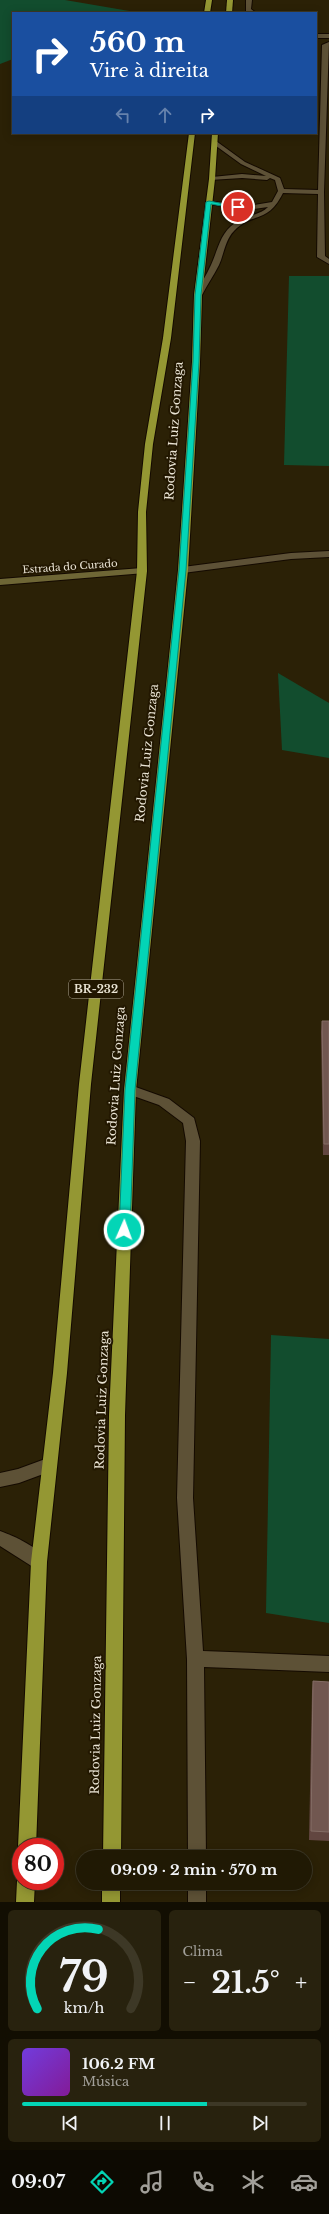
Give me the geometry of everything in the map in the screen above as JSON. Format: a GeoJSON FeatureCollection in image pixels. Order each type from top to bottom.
{"type":"FeatureCollection","features":[{"type":"Feature","properties":{"kind":"highway"},"geometry":{"type":"LineString","coordinates":[[207,12],[209,0]]}},
{"type":"Feature","properties":{"kind":"highway"},"geometry":{"type":"LineString","coordinates":[[229,12],[230,0]]}},
{"type":"Feature","properties":{"kind":"highway","name":"Rodovia Luiz Gonzaga"},"geometry":{"type":"LineString","coordinates":[[28,1838],[39,1562],[48,1465],[60,1373],[85,1084],[142,571],[142,512],[149,444],[167,338],[192,134]]}},
{"type":"Feature","properties":{"kind":"highway","name":"Rodovia Luiz Gonzaga"},"geometry":{"type":"LineString","coordinates":[[112,1850],[117,1415],[130,1090],[183,570],[198,295],[212,179],[215,134]]}},
{"type":"Feature","properties":{"kind":"highway"},"geometry":{"type":"LineString","coordinates":[[25,1902],[26,1890]]}},
{"type":"Feature","properties":{"kind":"highway"},"geometry":{"type":"LineString","coordinates":[[111,1890],[111,1902]]}},
{"type":"Feature","properties":{"kind":"main road","name":"Estrada do Curado"},"geometry":{"type":"LineString","coordinates":[[0,582],[142,571]]}},
{"type":"Feature","properties":{"kind":"lane"},"geometry":{"type":"LineString","coordinates":[[249,0],[248,10],[251,12]]}},
{"type":"Feature","properties":{"kind":"lane"},"geometry":{"type":"LineString","coordinates":[[317,36],[329,36]]}},
{"type":"Feature","properties":{"kind":"lane"},"geometry":{"type":"LineString","coordinates":[[329,44],[325,45],[326,100],[321,192],[322,257],[329,262]]}},
{"type":"Feature","properties":{"kind":"lane"},"geometry":{"type":"LineString","coordinates":[[198,295],[215,265],[229,232],[244,220],[267,213],[276,204],[281,191],[279,182],[273,175],[243,163],[214,142]]}},
{"type":"Feature","properties":{"kind":"lane"},"geometry":{"type":"LineString","coordinates":[[212,179],[242,176],[279,182]]}},
{"type":"Feature","properties":{"kind":"lane"},"geometry":{"type":"LineString","coordinates":[[281,191],[321,192]]}},
{"type":"Feature","properties":{"kind":"lane"},"geometry":{"type":"LineString","coordinates":[[209,202],[248,208],[276,204]]}},
{"type":"Feature","properties":{"kind":"lane"},"geometry":{"type":"LineString","coordinates":[[183,570],[291,556],[329,554]]}},
{"type":"Feature","properties":{"kind":"lane"},"geometry":{"type":"LineString","coordinates":[[130,1090],[164,1102],[189,1121],[194,1141],[185,1498],[195,1659],[197,1850]]}},
{"type":"Feature","properties":{"kind":"lane"},"geometry":{"type":"LineString","coordinates":[[0,1480],[19,1476],[48,1465]]}},
{"type":"Feature","properties":{"kind":"lane"},"geometry":{"type":"LineString","coordinates":[[0,1538],[15,1545],[39,1562]]}},
{"type":"Feature","properties":{"kind":"lane"},"geometry":{"type":"LineString","coordinates":[[195,1659],[329,1664]]}},
{"type":"Feature","properties":{"kind":"lane"},"geometry":{"type":"LineString","coordinates":[[197,1890],[197,1902]]}},
{"type":"Feature","properties":{"kind":"green space"},"geometry":{"type":"Polygon","coordinates":[[[0,0],[65,0],[135,12],[12,12],[12,59],[0,64],[0,0]]]}},
{"type":"Feature","properties":{"kind":"green space"},"geometry":{"type":"Polygon","coordinates":[[[289,276],[329,276],[329,466],[284,465],[289,276]]]}},
{"type":"Feature","properties":{"kind":"green space"},"geometry":{"type":"Polygon","coordinates":[[[278,673],[329,703],[329,758],[282,750],[278,673]]]}},
{"type":"Feature","properties":{"kind":"green space"},"geometry":{"type":"Polygon","coordinates":[[[271,1335],[329,1339],[329,1623],[266,1613],[271,1335]]]}},
{"type":"Feature","properties":{"kind":"building"},"geometry":{"type":"Polygon","coordinates":[[[322,1021],[329,1021],[329,1144],[324,1144],[322,1021]]]}},
{"type":"Feature","properties":{"kind":"building"},"geometry":{"type":"Polygon","coordinates":[[[313,1681],[329,1682],[329,1832],[311,1831],[313,1681]]]}},
{"type":"Feature","properties":{"kind":"route"},"geometry":{"type":"LineString","coordinates":[[124,1230],[130,1090],[183,570],[196,362],[198,295],[209,202],[238,207]]}}]}
